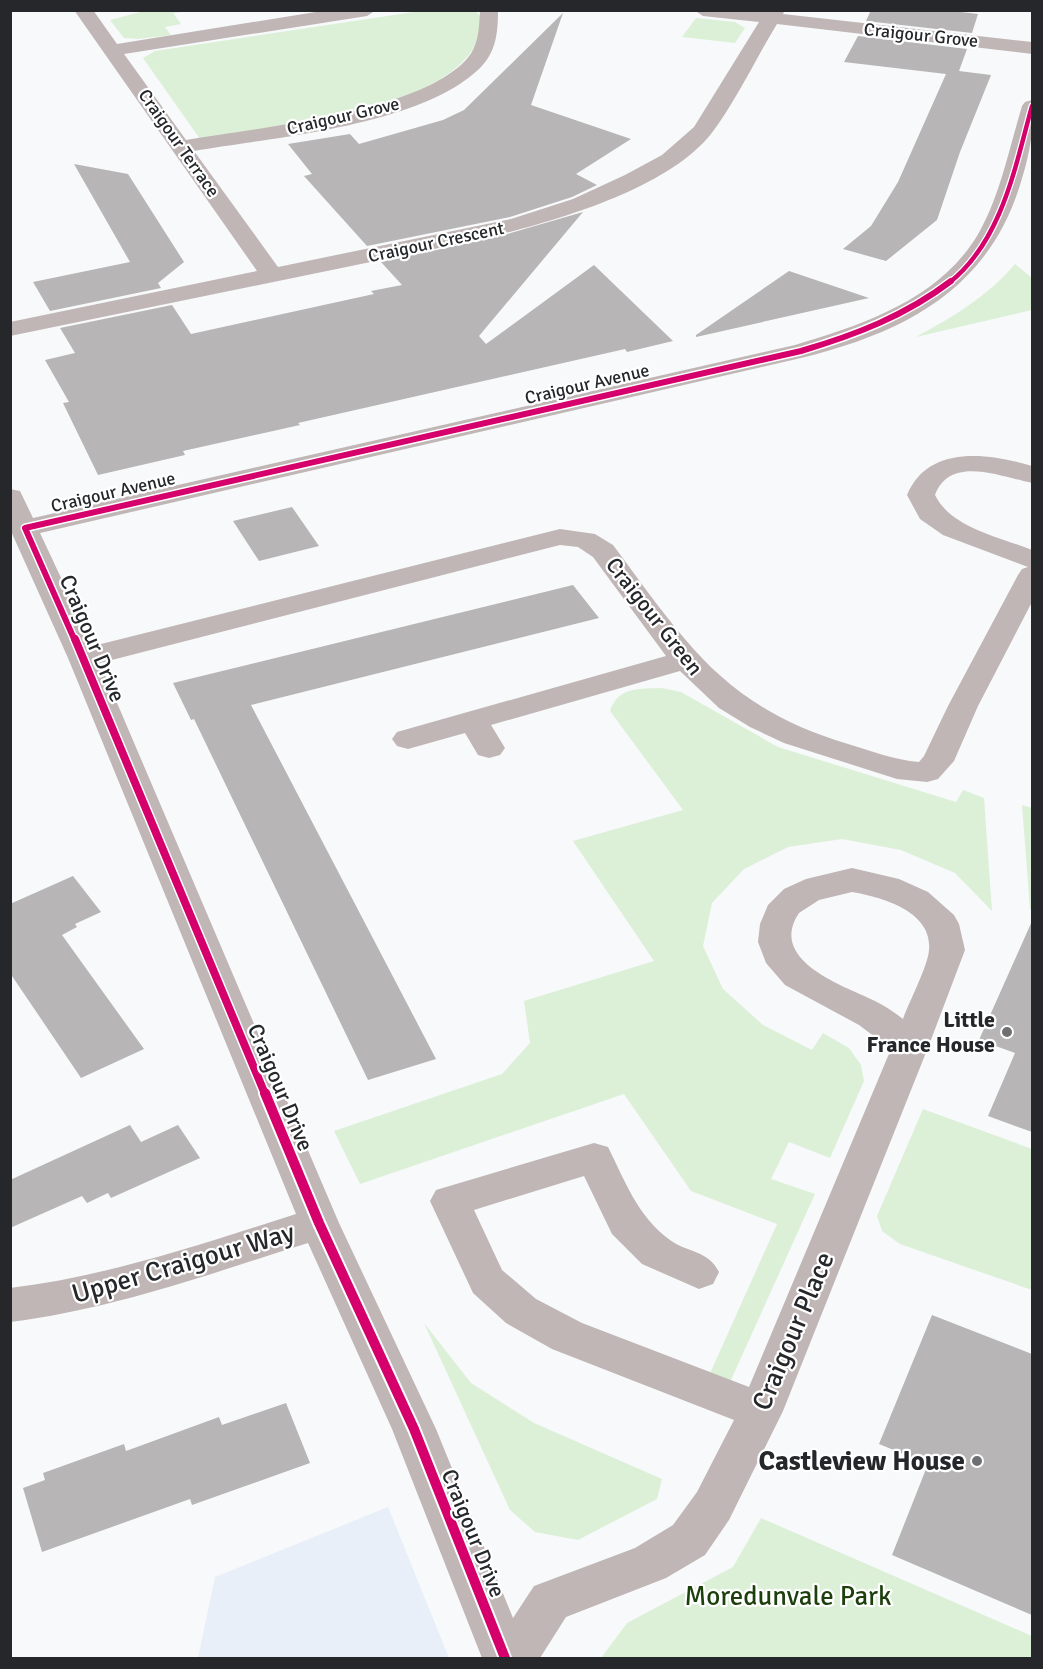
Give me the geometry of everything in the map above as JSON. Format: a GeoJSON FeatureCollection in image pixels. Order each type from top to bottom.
{"type":"FeatureCollection","features":[{"type":"Feature","properties":{"kind":"street","name":"Craigour Terrace"},"geometry":{"type":"LineString","coordinates":[[83,10],[273,277]]}},
{"type":"Feature","properties":{"kind":"street"},"geometry":{"type":"LineString","coordinates":[[112,50],[367,10]]}},
{"type":"Feature","properties":{"kind":"street","name":"Craigour Grove"},"geometry":{"type":"LineString","coordinates":[[182,147],[361,115],[414,99],[454,79],[476,61],[486,49],[491,33],[489,10]]}},
{"type":"Feature","properties":{"kind":"street","name":"Craigour Grove"},"geometry":{"type":"LineString","coordinates":[[703,10],[773,14],[1032,48]]}},
{"type":"Feature","properties":{"kind":"street","name":"Craigour Crescent"},"geometry":{"type":"LineString","coordinates":[[10,329],[273,277],[517,224],[581,204],[633,180],[669,159],[702,131],[773,14]]}},
{"type":"Feature","properties":{"kind":"street","name":"Craigour Avenue"},"geometry":{"type":"LineString","coordinates":[[18,512],[801,351],[851,337],[896,318],[928,298],[972,258],[988,237],[998,214],[1032,106]]}},
{"type":"Feature","properties":{"kind":"street"},"geometry":{"type":"LineString","coordinates":[[1032,475],[1016,468],[982,463],[951,466],[929,478],[921,495],[930,513],[953,529],[1032,560]]}},
{"type":"Feature","properties":{"kind":"street","name":"Craigour Drive"},"geometry":{"type":"LineString","coordinates":[[18,512],[83,658],[318,1223],[414,1429],[505,1659]]}},
{"type":"Feature","properties":{"kind":"street","name":"Craigour Green"},"geometry":{"type":"LineString","coordinates":[[83,658],[560,537],[585,540],[603,551],[685,660],[717,691],[753,715],[836,751],[906,772],[927,772],[938,761],[963,706],[1032,575]]}},
{"type":"Feature","properties":{"kind":"street"},"geometry":{"type":"LineString","coordinates":[[408,739],[482,735],[685,660]]}},
{"type":"Feature","properties":{"kind":"street","name":"Craigour Place"},"geometry":{"type":"LineString","coordinates":[[514,1659],[550,1601],[650,1563],[689,1540],[713,1506],[761,1411],[910,1045],[947,950],[942,924],[916,900],[887,886],[852,880],[819,887],[792,900],[778,918],[774,944],[788,968],[824,993],[868,1013],[910,1045]]}},
{"type":"Feature","properties":{"kind":"street"},"geometry":{"type":"LineString","coordinates":[[699,1272],[656,1252],[626,1223],[594,1158],[450,1201],[487,1281],[520,1311],[567,1336],[761,1411]]}},
{"type":"Feature","properties":{"kind":"street","name":"Upper Craigour Way"},"geometry":{"type":"LineString","coordinates":[[10,1305],[39,1302],[118,1287],[318,1223]]}},
{"type":"Feature","properties":{"kind":"shaded area"},"geometry":{"type":"Polygon","coordinates":[[[388,1507],[449,1658],[198,1658],[215,1577],[388,1507]]]}},
{"type":"Feature","properties":{"kind":"green space"},"geometry":{"type":"Polygon","coordinates":[[[148,10],[191,11],[173,13],[181,24],[165,27],[171,35],[139,39],[124,38],[110,20],[148,10]]]}},
{"type":"Feature","properties":{"kind":"green space"},"geometry":{"type":"Polygon","coordinates":[[[427,10],[475,11],[480,17],[481,27],[478,39],[461,64],[432,84],[395,100],[354,112],[268,129],[200,139],[143,58],[155,51],[427,10]]]}},
{"type":"Feature","properties":{"kind":"green space"},"geometry":{"type":"Polygon","coordinates":[[[696,18],[735,22],[745,28],[735,43],[682,37],[696,18]]]}},
{"type":"Feature","properties":{"kind":"green space"},"geometry":{"type":"Polygon","coordinates":[[[1015,264],[1032,278],[1032,310],[916,337],[981,296],[1015,264]]]}},
{"type":"Feature","properties":{"kind":"green space"},"geometry":{"type":"Polygon","coordinates":[[[662,688],[681,692],[778,747],[956,802],[963,790],[984,798],[992,911],[955,873],[901,850],[842,839],[788,847],[744,869],[712,903],[703,946],[723,989],[763,1025],[812,1050],[823,1033],[849,1048],[861,1065],[864,1081],[830,1158],[789,1142],[771,1179],[815,1194],[731,1380],[719,1382],[707,1380],[777,1224],[691,1191],[624,1094],[360,1184],[334,1131],[502,1074],[530,1043],[524,1001],[654,961],[573,841],[683,810],[610,711],[624,693],[638,689],[662,688]]]}},
{"type":"Feature","properties":{"kind":"green space"},"geometry":{"type":"Polygon","coordinates":[[[1022,805],[1032,808],[1032,910],[1030,909],[1022,805]]]}},
{"type":"Feature","properties":{"kind":"green space"},"geometry":{"type":"Polygon","coordinates":[[[923,1109],[1032,1149],[1032,1290],[900,1244],[882,1231],[877,1216],[923,1109]]]}},
{"type":"Feature","properties":{"kind":"green space"},"geometry":{"type":"Polygon","coordinates":[[[424,1323],[471,1383],[534,1423],[662,1479],[657,1499],[578,1540],[535,1532],[510,1510],[424,1323]]]}},
{"type":"Feature","properties":{"kind":"green space","name":"Moredunvale Park"},"geometry":{"type":"Polygon","coordinates":[[[761,1518],[1032,1636],[1032,1658],[601,1658],[627,1623],[733,1567],[761,1518]]]}},
{"type":"Feature","properties":{"kind":"building"},"geometry":{"type":"Polygon","coordinates":[[[871,10],[944,10],[978,14],[972,33],[866,21],[871,10]]]}},
{"type":"Feature","properties":{"kind":"building"},"geometry":{"type":"Polygon","coordinates":[[[563,13],[531,105],[631,139],[576,174],[597,185],[572,197],[510,217],[367,246],[304,176],[312,174],[288,144],[350,134],[359,144],[443,120],[464,110],[563,13]]]}},
{"type":"Feature","properties":{"kind":"building"},"geometry":{"type":"Polygon","coordinates":[[[858,36],[967,49],[959,71],[991,75],[960,152],[937,220],[886,261],[843,249],[871,226],[898,182],[946,74],[844,62],[858,36]]]}},
{"type":"Feature","properties":{"kind":"building"},"geometry":{"type":"Polygon","coordinates":[[[74,164],[128,174],[184,262],[158,283],[161,288],[50,311],[33,282],[130,262],[74,164]]]}},
{"type":"Feature","properties":{"kind":"building"},"geometry":{"type":"Polygon","coordinates":[[[583,212],[479,336],[486,344],[594,265],[673,341],[627,352],[625,349],[298,423],[300,425],[183,451],[185,455],[98,475],[63,403],[69,402],[45,360],[75,353],[60,328],[172,305],[191,334],[374,294],[371,291],[402,285],[381,262],[497,237],[583,212]]]}},
{"type":"Feature","properties":{"kind":"building"},"geometry":{"type":"Polygon","coordinates":[[[789,271],[869,298],[696,337],[696,335],[789,271]]]}},
{"type":"Feature","properties":{"kind":"building"},"geometry":{"type":"Polygon","coordinates":[[[292,507],[319,546],[259,561],[233,521],[292,507]]]}},
{"type":"Feature","properties":{"kind":"building"},"geometry":{"type":"Polygon","coordinates":[[[573,585],[599,618],[251,705],[436,1059],[368,1080],[194,719],[191,720],[173,683],[573,585]]]}},
{"type":"Feature","properties":{"kind":"building"},"geometry":{"type":"Polygon","coordinates":[[[73,876],[101,912],[75,924],[77,927],[62,935],[144,1049],[81,1078],[10,973],[10,904],[73,876]]]}},
{"type":"Feature","properties":{"kind":"building","name":"Little France House"},"geometry":{"type":"Polygon","coordinates":[[[1032,921],[1032,1132],[988,1116],[1015,1053],[979,1040],[1032,921]]]}},
{"type":"Feature","properties":{"kind":"building"},"geometry":{"type":"Polygon","coordinates":[[[130,1125],[141,1142],[178,1125],[200,1158],[111,1198],[108,1193],[87,1203],[82,1196],[10,1228],[10,1180],[130,1125]]]}},
{"type":"Feature","properties":{"kind":"building","name":"Castleview House"},"geometry":{"type":"Polygon","coordinates":[[[932,1315],[1032,1354],[1032,1615],[892,1555],[928,1464],[879,1444],[932,1315]]]}},
{"type":"Feature","properties":{"kind":"building"},"geometry":{"type":"Polygon","coordinates":[[[286,1403],[310,1463],[192,1505],[190,1499],[42,1552],[23,1488],[45,1480],[43,1473],[124,1444],[126,1451],[219,1417],[222,1425],[286,1403]]]}},
{"type":"Feature","properties":{"kind":"cycle path"},"geometry":{"type":"LineString","coordinates":[[505,1658],[414,1429],[319,1223],[83,658],[25,528],[801,351],[880,324],[930,297],[972,260],[988,236],[1002,206],[1032,106]]}},
{"type":"Feature","properties":{"kind":"place","name":"Little France House"},"geometry":{"type":"Point","coordinates":[1007,1032]}},
{"type":"Feature","properties":{"kind":"place","name":"Castleview House"},"geometry":{"type":"Point","coordinates":[977,1461]}}]}
